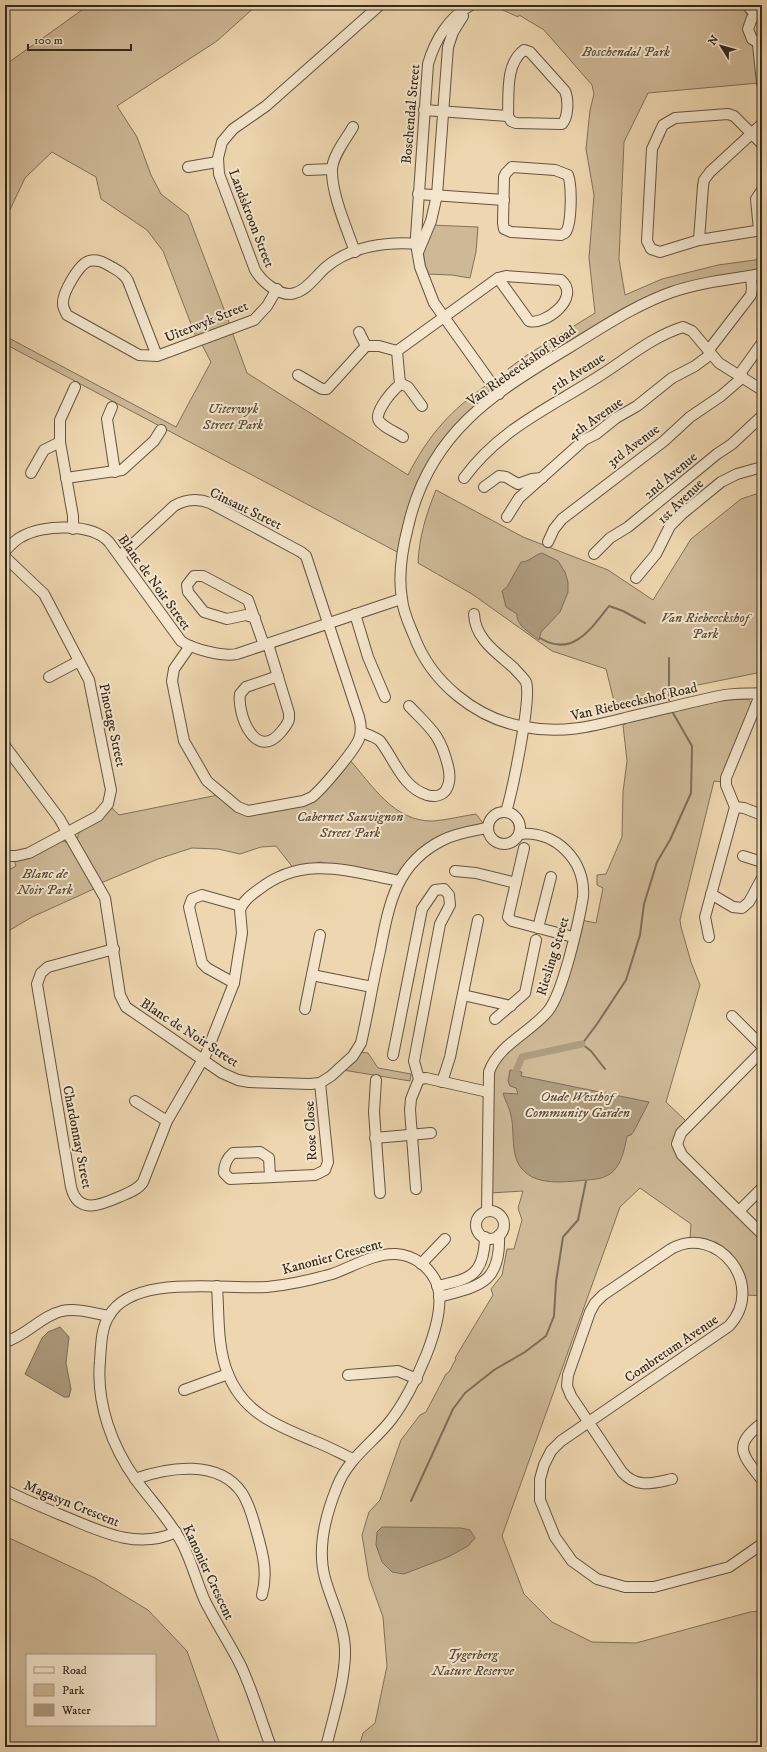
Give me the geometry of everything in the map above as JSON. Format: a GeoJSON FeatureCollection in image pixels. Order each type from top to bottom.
{"type":"FeatureCollection","features":[{"type":"Feature","properties":{"kind":"street","name":"Landskroon Street"},"geometry":{"type":"LineString","coordinates":[[380,5],[266,106],[229,133],[220,148],[217,162],[219,174],[255,270],[261,279],[285,294],[297,293],[329,264],[356,252],[384,243],[418,247]]}},
{"type":"Feature","properties":{"kind":"street"},"geometry":{"type":"LineString","coordinates":[[747,5],[759,14],[750,21],[748,29],[750,36],[760,45],[762,83]]}},
{"type":"Feature","properties":{"kind":"street","name":"Boschendal Street"},"geometry":{"type":"LineString","coordinates":[[468,7],[446,27],[434,47],[426,72],[418,194],[418,247],[429,292],[443,318],[499,394]]}},
{"type":"Feature","properties":{"kind":"street","name":"Boschendal Street"},"geometry":{"type":"LineString","coordinates":[[418,247],[431,221],[437,195],[448,47],[453,32],[468,7]]}},
{"type":"Feature","properties":{"kind":"street"},"geometry":{"type":"LineString","coordinates":[[524,50],[528,51],[565,91],[567,96],[565,120],[558,125],[516,123],[511,121],[508,116],[510,76],[512,67],[519,54],[524,50]]}},
{"type":"Feature","properties":{"kind":"street"},"geometry":{"type":"LineString","coordinates":[[424,110],[508,116]]}},
{"type":"Feature","properties":{"kind":"street"},"geometry":{"type":"LineString","coordinates":[[762,144],[751,135],[734,116],[728,114],[675,118],[663,125],[654,143],[647,241],[649,246],[654,251],[660,252],[700,240],[761,230],[756,199],[762,190]]}},
{"type":"Feature","properties":{"kind":"street"},"geometry":{"type":"LineString","coordinates":[[700,240],[704,180],[710,172],[762,124]]}},
{"type":"Feature","properties":{"kind":"street"},"geometry":{"type":"LineString","coordinates":[[353,127],[337,155],[332,169],[337,197],[356,252]]}},
{"type":"Feature","properties":{"kind":"street","name":"Landskroon Street"},"geometry":{"type":"LineString","coordinates":[[188,166],[217,162]]}},
{"type":"Feature","properties":{"kind":"street"},"geometry":{"type":"LineString","coordinates":[[512,167],[565,172],[571,183],[569,224],[567,231],[561,235],[507,230],[503,226],[504,200],[504,177],[512,167]]}},
{"type":"Feature","properties":{"kind":"street"},"geometry":{"type":"LineString","coordinates":[[308,170],[332,169]]}},
{"type":"Feature","properties":{"kind":"street"},"geometry":{"type":"LineString","coordinates":[[418,194],[504,200]]}},
{"type":"Feature","properties":{"kind":"street","name":"Uiterwyk Street"},"geometry":{"type":"LineString","coordinates":[[157,356],[127,278],[121,272],[99,261],[90,260],[84,263],[78,270],[64,296],[63,308],[67,315],[139,355],[157,356],[254,320],[267,306],[277,289]]}},
{"type":"Feature","properties":{"kind":"street","name":"Van Riebeeckshof Road"},"geometry":{"type":"LineString","coordinates":[[762,274],[702,284],[672,292],[644,304],[543,363],[499,394],[459,427],[442,448],[427,472],[416,497],[406,533],[402,556],[402,599],[417,644],[428,664],[445,685],[476,709],[499,720],[523,727],[558,731],[586,728],[722,695],[762,693]]}},
{"type":"Feature","properties":{"kind":"street"},"geometry":{"type":"LineString","coordinates":[[397,351],[498,278],[506,276],[558,279],[565,285],[566,300],[560,308],[540,320],[532,322],[526,318],[498,278]]}},
{"type":"Feature","properties":{"kind":"street"},"geometry":{"type":"LineString","coordinates":[[751,276],[751,295],[711,351],[729,370],[762,390]]}},
{"type":"Feature","properties":{"kind":"street","name":"5th Avenue"},"geometry":{"type":"LineString","coordinates":[[464,478],[481,456],[503,436],[656,339],[679,329],[686,328],[692,331],[711,351]]}},
{"type":"Feature","properties":{"kind":"street"},"geometry":{"type":"LineString","coordinates":[[360,332],[366,346]]}},
{"type":"Feature","properties":{"kind":"street","name":"3rd Avenue"},"geometry":{"type":"LineString","coordinates":[[548,542],[557,524],[562,519],[664,441],[690,417],[721,396],[741,376],[762,343]]}},
{"type":"Feature","properties":{"kind":"street"},"geometry":{"type":"LineString","coordinates":[[298,375],[322,389],[327,389],[366,346],[379,346],[397,351]]}},
{"type":"Feature","properties":{"kind":"street"},"geometry":{"type":"LineString","coordinates":[[397,351],[400,384],[378,411],[377,417],[380,422],[402,437]]}},
{"type":"Feature","properties":{"kind":"street","name":"4th Avenue"},"geometry":{"type":"LineString","coordinates":[[507,518],[519,498],[584,440],[637,406],[672,378],[695,366],[711,351]]}},
{"type":"Feature","properties":{"kind":"street"},"geometry":{"type":"LineString","coordinates":[[400,384],[408,386],[422,406]]}},
{"type":"Feature","properties":{"kind":"street"},"geometry":{"type":"LineString","coordinates":[[73,529],[60,442],[62,414],[75,387]]}},
{"type":"Feature","properties":{"kind":"street"},"geometry":{"type":"LineString","coordinates":[[112,407],[107,419],[115,472]]}},
{"type":"Feature","properties":{"kind":"street","name":"2nd Avenue"},"geometry":{"type":"LineString","coordinates":[[594,554],[610,538],[628,527],[717,454],[732,444],[762,416]]}},
{"type":"Feature","properties":{"kind":"street"},"geometry":{"type":"LineString","coordinates":[[66,478],[122,470],[154,441],[161,430]]}},
{"type":"Feature","properties":{"kind":"street"},"geometry":{"type":"LineString","coordinates":[[31,473],[44,450],[60,442]]}},
{"type":"Feature","properties":{"kind":"street","name":"1st Avenue"},"geometry":{"type":"LineString","coordinates":[[636,578],[656,554],[666,532],[682,514],[721,482],[737,474],[762,467]]}},
{"type":"Feature","properties":{"kind":"street"},"geometry":{"type":"LineString","coordinates":[[484,487],[499,476],[506,477],[518,484],[532,479],[542,478]]}},
{"type":"Feature","properties":{"kind":"street","name":"Cinsaut Street"},"geometry":{"type":"LineString","coordinates":[[120,556],[174,506],[190,500],[205,501],[304,554],[309,561],[329,623],[359,717],[361,732]]}},
{"type":"Feature","properties":{"kind":"street","name":"Blanc de Noir Street"},"geometry":{"type":"LineString","coordinates":[[5,551],[18,539],[30,533],[49,527],[90,531],[100,534],[109,542],[120,556],[173,633],[180,640],[190,646],[231,655],[402,599]]}},
{"type":"Feature","properties":{"kind":"street","name":"Pinotage Street"},"geometry":{"type":"LineString","coordinates":[[5,557],[44,594],[91,686],[111,785],[111,795],[108,804],[102,812],[68,834],[29,853],[16,856],[5,856]]}},
{"type":"Feature","properties":{"kind":"street"},"geometry":{"type":"LineString","coordinates":[[255,618],[246,616],[227,618],[204,612],[188,592],[187,585],[194,576],[203,576],[248,600],[278,676],[289,719],[276,737],[271,740],[262,741],[253,736],[245,723],[240,694],[246,687],[278,676]]}},
{"type":"Feature","properties":{"kind":"street"},"geometry":{"type":"LineString","coordinates":[[355,614],[368,657],[385,697]]}},
{"type":"Feature","properties":{"kind":"street"},"geometry":{"type":"LineString","coordinates":[[474,614],[474,624],[481,638],[525,681],[527,686],[523,727],[506,812]]}},
{"type":"Feature","properties":{"kind":"street"},"geometry":{"type":"LineString","coordinates":[[190,646],[176,666],[172,675],[184,741],[207,781],[238,807],[254,811],[312,798],[354,748],[361,732],[379,740],[396,768],[419,792],[437,796],[444,793],[448,788],[450,774],[443,746],[435,732],[409,706]]}},
{"type":"Feature","properties":{"kind":"street"},"geometry":{"type":"LineString","coordinates":[[49,677],[79,661]]}},
{"type":"Feature","properties":{"kind":"street"},"geometry":{"type":"LineString","coordinates":[[709,937],[704,919],[735,807],[726,785],[726,778],[762,693]]}},
{"type":"Feature","properties":{"kind":"street","name":"Blanc de Noir Street"},"geometry":{"type":"LineString","coordinates":[[5,746],[48,803],[68,834],[105,898],[120,994],[126,1007],[227,1076],[243,1082],[320,1083]]}},
{"type":"Feature","properties":{"kind":"street"},"geometry":{"type":"LineString","coordinates":[[735,807],[744,808],[762,815]]}},
{"type":"Feature","properties":{"kind":"street"},"geometry":{"type":"LineString","coordinates":[[506,812],[518,820],[520,829],[519,834],[511,843],[498,844],[489,836],[487,828],[489,820],[495,814],[506,812]]}},
{"type":"Feature","properties":{"kind":"street"},"geometry":{"type":"LineString","coordinates":[[320,1083],[331,1076],[359,1048],[388,906],[399,881],[414,861],[435,844],[460,834],[487,828]]}},
{"type":"Feature","properties":{"kind":"street","name":"Riesling Street"},"geometry":{"type":"LineString","coordinates":[[487,1211],[486,1197],[489,1072],[495,1059],[546,1014],[553,1004],[560,990],[584,891],[577,865],[564,848],[552,840],[527,833],[519,834]]}},
{"type":"Feature","properties":{"kind":"street"},"geometry":{"type":"LineString","coordinates":[[524,848],[508,917],[512,921],[573,937]]}},
{"type":"Feature","properties":{"kind":"street"},"geometry":{"type":"LineString","coordinates":[[743,856],[762,862]]}},
{"type":"Feature","properties":{"kind":"street"},"geometry":{"type":"LineString","coordinates":[[234,983],[202,963],[189,907],[192,899],[202,895],[241,906],[248,898],[271,880],[312,867],[337,868],[399,881]]}},
{"type":"Feature","properties":{"kind":"street"},"geometry":{"type":"LineString","coordinates":[[455,872],[476,873],[516,883]]}},
{"type":"Feature","properties":{"kind":"street"},"geometry":{"type":"LineString","coordinates":[[538,928],[551,877]]}},
{"type":"Feature","properties":{"kind":"street"},"geometry":{"type":"LineString","coordinates":[[711,894],[733,907],[742,908],[749,902],[762,878]]}},
{"type":"Feature","properties":{"kind":"street"},"geometry":{"type":"LineString","coordinates":[[393,1055],[422,909],[433,891],[444,889],[449,895],[450,902],[440,924],[415,1050],[414,1061],[419,1079],[410,1105],[416,1190]]}},
{"type":"Feature","properties":{"kind":"street","name":"Chardonnay Street"},"geometry":{"type":"LineString","coordinates":[[114,949],[48,967],[39,976],[37,984],[70,1180],[76,1198],[86,1205],[98,1206],[139,1188],[144,1179],[167,1121],[202,1060],[234,983],[242,933],[241,906]]}},
{"type":"Feature","properties":{"kind":"street"},"geometry":{"type":"LineString","coordinates":[[442,1082],[450,1057],[478,920]]}},
{"type":"Feature","properties":{"kind":"street"},"geometry":{"type":"LineString","coordinates":[[305,1009],[320,935]]}},
{"type":"Feature","properties":{"kind":"street"},"geometry":{"type":"LineString","coordinates":[[495,1019],[511,1006],[526,990],[536,940]]}},
{"type":"Feature","properties":{"kind":"street"},"geometry":{"type":"LineString","coordinates":[[312,975],[372,987]]}},
{"type":"Feature","properties":{"kind":"street"},"geometry":{"type":"LineString","coordinates":[[463,996],[511,1006]]}},
{"type":"Feature","properties":{"kind":"street"},"geometry":{"type":"LineString","coordinates":[[732,1016],[762,1046]]}},
{"type":"Feature","properties":{"kind":"street"},"geometry":{"type":"LineString","coordinates":[[762,1051],[681,1133],[677,1141],[678,1148],[682,1155],[762,1234]]}},
{"type":"Feature","properties":{"kind":"street"},"geometry":{"type":"LineString","coordinates":[[419,1079],[442,1082],[488,1092]]}},
{"type":"Feature","properties":{"kind":"street"},"geometry":{"type":"LineString","coordinates":[[376,1080],[374,1112],[380,1193]]}},
{"type":"Feature","properties":{"kind":"street","name":"Rose Close"},"geometry":{"type":"LineString","coordinates":[[270,1176],[269,1158],[260,1152],[233,1153],[227,1159],[224,1168],[224,1173],[230,1179],[315,1175],[325,1170],[328,1162],[320,1083]]}},
{"type":"Feature","properties":{"kind":"street"},"geometry":{"type":"LineString","coordinates":[[135,1101],[167,1121]]}},
{"type":"Feature","properties":{"kind":"street"},"geometry":{"type":"LineString","coordinates":[[376,1138],[431,1133]]}},
{"type":"Feature","properties":{"kind":"street"},"geometry":{"type":"LineString","coordinates":[[739,1211],[762,1188]]}},
{"type":"Feature","properties":{"kind":"street"},"geometry":{"type":"LineString","coordinates":[[487,1211],[496,1212],[503,1218],[504,1227],[499,1235],[492,1238],[485,1237],[480,1233],[477,1223],[481,1214],[487,1211]]}},
{"type":"Feature","properties":{"kind":"street"},"geometry":{"type":"LineString","coordinates":[[439,1297],[468,1290],[485,1282],[493,1272],[497,1261],[500,1247],[499,1235]]}},
{"type":"Feature","properties":{"kind":"street"},"geometry":{"type":"LineString","coordinates":[[437,1286],[466,1279],[476,1272],[484,1257],[485,1237]]}},
{"type":"Feature","properties":{"kind":"street"},"geometry":{"type":"LineString","coordinates":[[422,1264],[445,1239]]}},
{"type":"Feature","properties":{"kind":"street","name":"Combretum Avenue"},"geometry":{"type":"LineString","coordinates":[[588,1422],[571,1396],[567,1380],[590,1312],[595,1303],[676,1246],[697,1242],[716,1250],[733,1264],[739,1273],[743,1284],[742,1303],[733,1321],[728,1326],[588,1422],[561,1440],[551,1451],[544,1464],[539,1486],[542,1507],[555,1537],[565,1553],[580,1568],[598,1579],[616,1586],[635,1588],[654,1587],[729,1567],[762,1544]]}},
{"type":"Feature","properties":{"kind":"street","name":"Kanonier Crescent"},"geometry":{"type":"LineString","coordinates":[[272,1747],[243,1670],[204,1598],[188,1555],[176,1532],[135,1479],[122,1459],[113,1439],[106,1418],[100,1391],[99,1370],[101,1348],[108,1316],[118,1304],[137,1292],[162,1288],[217,1286],[263,1287],[304,1281],[332,1274],[385,1255],[408,1256],[422,1264],[432,1275],[437,1286],[439,1297],[433,1335],[417,1379],[392,1419],[377,1438],[353,1459],[341,1478],[325,1526],[322,1554],[325,1578],[343,1634],[345,1649],[344,1666],[326,1747]]}},
{"type":"Feature","properties":{"kind":"street"},"geometry":{"type":"LineString","coordinates":[[217,1286],[219,1332],[228,1374],[240,1395],[261,1416],[273,1424],[353,1459]]}},
{"type":"Feature","properties":{"kind":"street"},"geometry":{"type":"LineString","coordinates":[[5,1342],[18,1337],[61,1311],[78,1310],[108,1316]]}},
{"type":"Feature","properties":{"kind":"street"},"geometry":{"type":"LineString","coordinates":[[348,1375],[398,1372],[417,1379]]}},
{"type":"Feature","properties":{"kind":"street"},"geometry":{"type":"LineString","coordinates":[[184,1390],[228,1374]]}},
{"type":"Feature","properties":{"kind":"street"},"geometry":{"type":"LineString","coordinates":[[588,1422],[622,1472],[629,1478],[646,1485],[672,1479]]}},
{"type":"Feature","properties":{"kind":"street"},"geometry":{"type":"LineString","coordinates":[[762,1423],[748,1434],[744,1441],[743,1449],[747,1460],[762,1480]]}},
{"type":"Feature","properties":{"kind":"street"},"geometry":{"type":"LineString","coordinates":[[135,1479],[162,1471],[194,1469],[217,1473],[235,1485],[248,1504],[262,1552],[266,1583],[262,1595]]}},
{"type":"Feature","properties":{"kind":"street","name":"Magasyn Crescent"},"geometry":{"type":"LineString","coordinates":[[5,1490],[115,1536],[137,1540],[167,1536],[176,1532]]}},
{"type":"Feature","properties":{"kind":"green space"},"geometry":{"type":"Polygon","coordinates":[[[89,5],[257,5],[217,41],[117,106],[137,137],[151,175],[161,194],[188,215],[230,325],[196,337],[163,251],[147,230],[101,199],[96,177],[52,152],[25,178],[5,220],[5,65],[89,5]]]}},
{"type":"Feature","properties":{"kind":"green space","name":"Boschendal Park"},"geometry":{"type":"Polygon","coordinates":[[[492,5],[742,5],[749,20],[759,83],[648,93],[624,142],[619,259],[625,295],[662,279],[718,265],[762,259],[762,270],[672,288],[514,379],[508,369],[527,355],[595,313],[589,258],[594,195],[586,149],[590,110],[594,94],[592,85],[544,30],[519,15],[518,17],[492,5]]]}},
{"type":"Feature","properties":{"kind":"green space"},"geometry":{"type":"Polygon","coordinates":[[[431,225],[478,227],[476,252],[470,278],[452,275],[426,274],[423,249],[431,225]]]}},
{"type":"Feature","properties":{"kind":"green space","name":"Uiterwyk Street Park"},"geometry":{"type":"Polygon","coordinates":[[[232,332],[247,373],[408,475],[424,447],[442,424],[463,403],[488,384],[488,396],[451,432],[431,458],[422,473],[409,505],[404,523],[399,553],[5,344],[5,336],[176,427],[211,362],[201,343],[232,332]]]}},
{"type":"Feature","properties":{"kind":"green space","name":"Van Riebeeckshof Park"},"geometry":{"type":"Polygon","coordinates":[[[436,490],[523,537],[608,570],[653,600],[691,539],[741,499],[762,492],[762,672],[668,691],[615,705],[606,669],[552,651],[472,594],[418,563],[424,526],[436,490]]]}},
{"type":"Feature","properties":{"kind":"green space"},"geometry":{"type":"Polygon","coordinates":[[[748,699],[752,704],[722,782],[714,781],[680,920],[691,962],[700,985],[666,1102],[687,1122],[674,1141],[762,1239],[762,1296],[747,1295],[740,1270],[690,1239],[691,1224],[640,1188],[620,1207],[502,1536],[524,1594],[552,1622],[592,1642],[636,1643],[750,1612],[762,1611],[762,1747],[359,1747],[363,1733],[375,1723],[387,1666],[383,1617],[369,1578],[362,1535],[369,1512],[380,1500],[401,1440],[420,1415],[426,1412],[446,1374],[449,1372],[456,1359],[455,1358],[493,1295],[491,1289],[502,1275],[507,1249],[514,1249],[522,1220],[518,1208],[523,1191],[490,1193],[492,1078],[499,1059],[544,1020],[581,920],[596,923],[603,888],[597,885],[597,875],[606,874],[622,837],[623,792],[627,761],[623,725],[629,722],[724,700],[748,699]]]}},
{"type":"Feature","properties":{"kind":"green space","name":"Cabernet Sauvignon Street Park"},"geometry":{"type":"Polygon","coordinates":[[[349,759],[385,800],[395,809],[407,815],[419,820],[433,821],[476,814],[483,823],[464,829],[397,875],[392,876],[320,862],[294,869],[276,846],[261,847],[240,854],[218,849],[192,848],[158,859],[101,883],[77,840],[79,832],[111,807],[119,815],[218,795],[235,809],[304,805],[349,759]]]}},
{"type":"Feature","properties":{"kind":"green space","name":"Blanc de Noir Park"},"geometry":{"type":"Polygon","coordinates":[[[64,841],[69,844],[96,888],[32,917],[5,933],[5,872],[16,866],[14,860],[64,841]]]}},
{"type":"Feature","properties":{"kind":"green space"},"geometry":{"type":"Polygon","coordinates":[[[361,1052],[368,1053],[378,1068],[411,1074],[410,1081],[343,1070],[361,1052]]]}},
{"type":"Feature","properties":{"kind":"green space"},"geometry":{"type":"Polygon","coordinates":[[[5,1536],[95,1578],[148,1610],[187,1651],[221,1747],[5,1747],[5,1536]]]}},
{"type":"Feature","properties":{"kind":"water"},"geometry":{"type":"Polygon","coordinates":[[[542,553],[558,561],[565,572],[568,582],[568,592],[560,612],[541,632],[539,640],[521,625],[517,618],[517,614],[506,607],[502,591],[507,587],[521,562],[527,561],[542,553]]]}},
{"type":"Feature","properties":{"kind":"water"},"geometry":{"type":"Polygon","coordinates":[[[510,1070],[522,1072],[521,1076],[649,1102],[634,1131],[631,1135],[627,1136],[620,1161],[616,1168],[608,1175],[598,1179],[555,1182],[534,1178],[522,1169],[518,1163],[514,1151],[512,1123],[503,1093],[518,1094],[516,1088],[510,1086],[508,1081],[510,1070]]]}},
{"type":"Feature","properties":{"kind":"water"},"geometry":{"type":"Polygon","coordinates":[[[60,1327],[69,1337],[66,1363],[71,1389],[69,1397],[64,1397],[25,1374],[42,1338],[48,1332],[60,1327]]]}},
{"type":"Feature","properties":{"kind":"water"},"geometry":{"type":"Polygon","coordinates":[[[382,1527],[461,1528],[470,1530],[475,1538],[468,1546],[448,1557],[404,1574],[392,1572],[382,1562],[376,1545],[377,1532],[382,1527]]]}},
{"type":"Feature","properties":{"kind":"waterway"},"geometry":{"type":"LineString","coordinates":[[540,638],[551,643],[562,645],[571,643],[588,632],[609,606],[623,611],[645,623]]}},
{"type":"Feature","properties":{"kind":"waterway"},"geometry":{"type":"LineString","coordinates":[[669,658],[669,700]]}},
{"type":"Feature","properties":{"kind":"waterway"},"geometry":{"type":"LineString","coordinates":[[605,1069],[591,1051],[582,1044],[626,980],[640,935],[644,904],[657,862],[670,840],[691,793],[692,746],[673,713]]}},
{"type":"Feature","properties":{"kind":"waterway"},"geometry":{"type":"LineString","coordinates":[[516,1071],[522,1057],[582,1044]]}},
{"type":"Feature","properties":{"kind":"waterway"},"geometry":{"type":"LineString","coordinates":[[411,1501],[453,1409],[465,1393],[494,1370],[525,1352],[546,1336],[554,1316],[556,1282],[563,1237],[578,1220],[586,1181]]}},
{"type":"Feature","properties":{"kind":"park label","name":"Oude Westhof Community Garden"},"geometry":{"type":"Point","coordinates":[577,1104]}},
{"type":"Feature","properties":{"kind":"park label","name":"Tygerberg Nature Reserve"},"geometry":{"type":"Point","coordinates":[473,1662]}}]}
